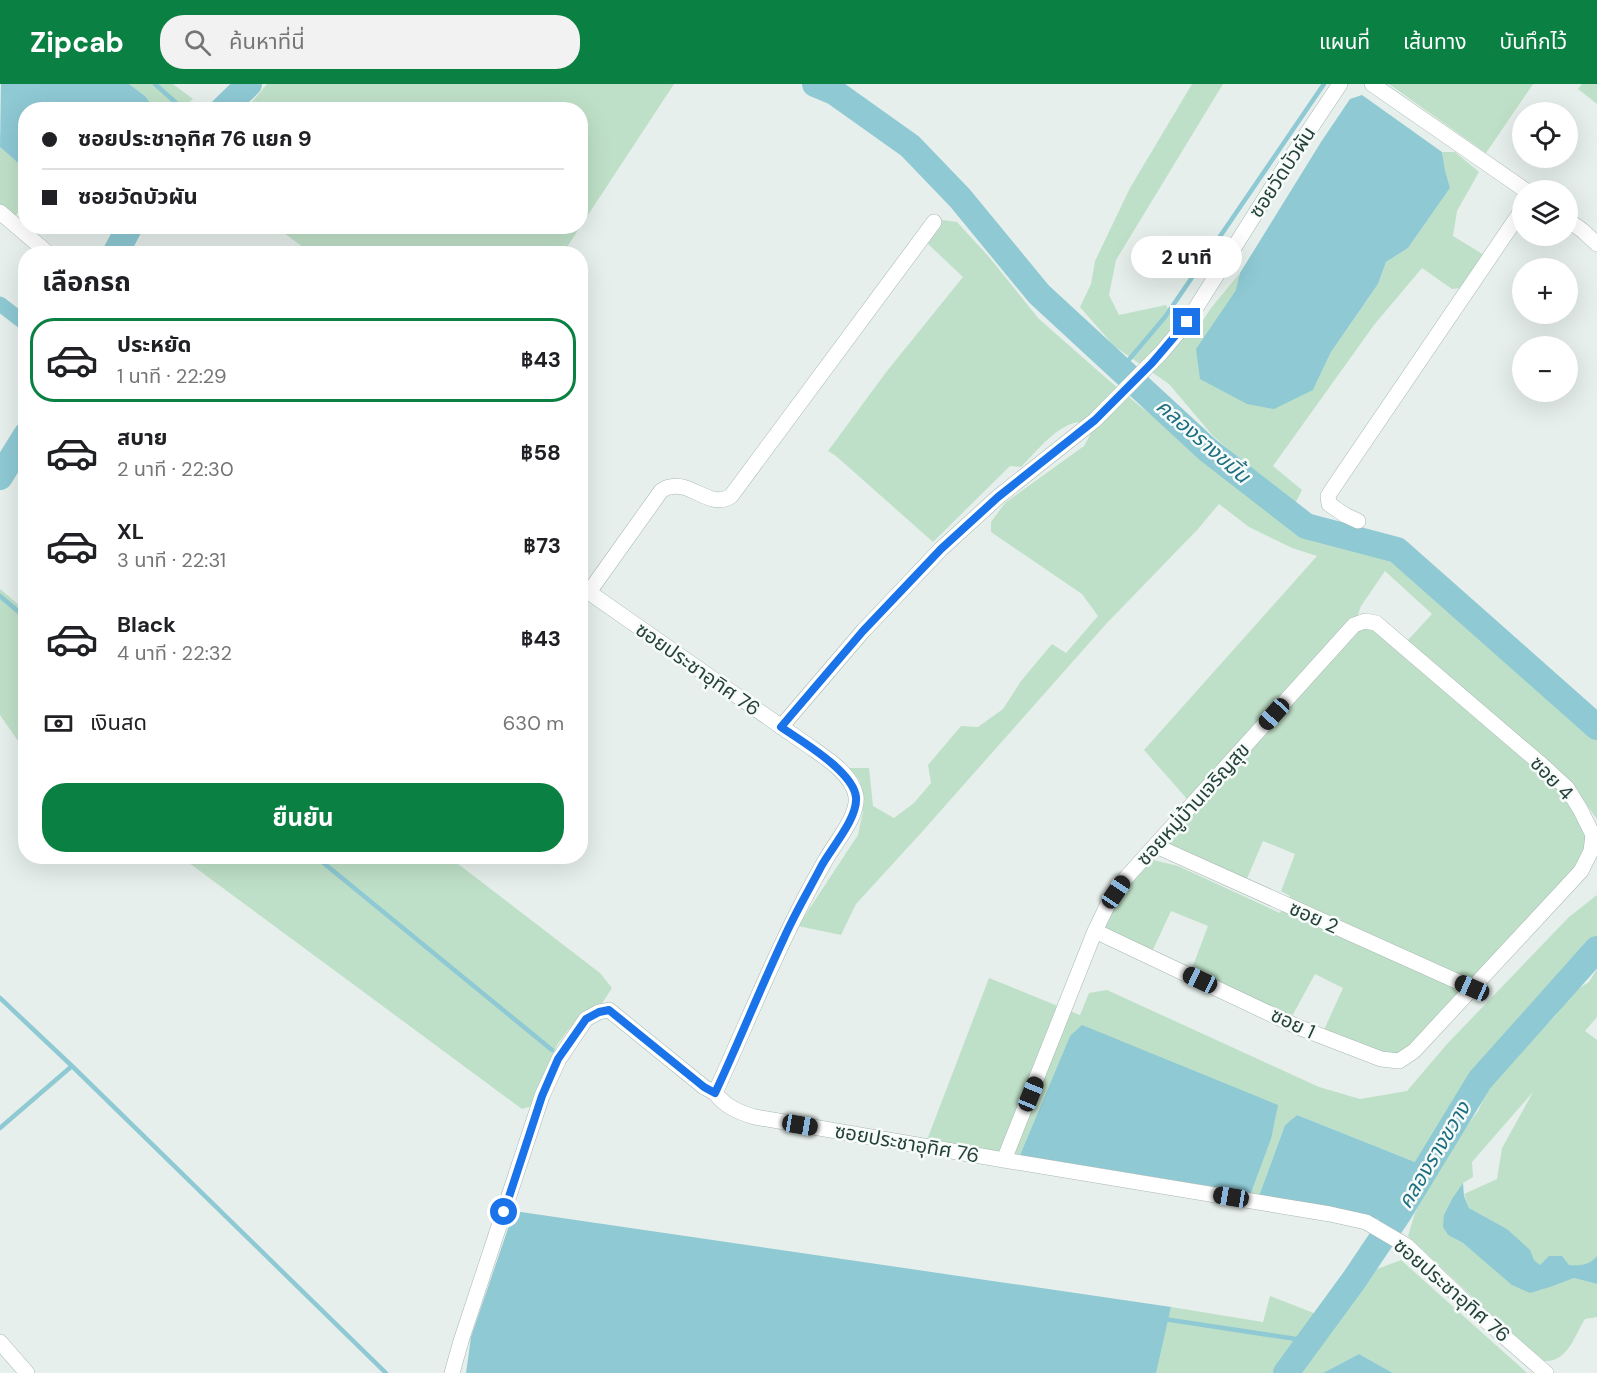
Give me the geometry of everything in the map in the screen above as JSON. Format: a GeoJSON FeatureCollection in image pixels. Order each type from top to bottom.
{"type":"FeatureCollection","features":[{"type":"Feature","properties":{"kind":"street","name":"ซอยวัดบัวผัน"},"geometry":{"type":"LineString","coordinates":[[781,727],[863,631],[941,549],[998,497],[1095,420],[1161,353],[1187,322],[1340,84]]}},
{"type":"Feature","properties":{"kind":"street"},"geometry":{"type":"LineString","coordinates":[[1372,84],[1512,181]]}},
{"type":"Feature","properties":{"kind":"street"},"geometry":{"type":"LineString","coordinates":[[0,212],[18,227]]}},
{"type":"Feature","properties":{"kind":"street"},"geometry":{"type":"LineString","coordinates":[[588,585],[661,491],[672,486],[682,487],[716,501],[725,501],[731,496],[934,222]]}},
{"type":"Feature","properties":{"kind":"street"},"geometry":{"type":"LineString","coordinates":[[1358,521],[1345,516],[1329,504],[1331,491],[1512,225]]}},
{"type":"Feature","properties":{"kind":"street"},"geometry":{"type":"LineString","coordinates":[[1578,227],[1597,244]]}},
{"type":"Feature","properties":{"kind":"street"},"geometry":{"type":"LineString","coordinates":[[26,234],[41,246]]}},
{"type":"Feature","properties":{"kind":"street","name":"ซอยประชาอุทิศ 76"},"geometry":{"type":"LineString","coordinates":[[588,591],[831,763],[851,782],[856,797],[854,815],[826,858],[801,903],[715,1093],[723,1103],[738,1112],[755,1117],[1297,1208],[1366,1222],[1407,1246],[1467,1304],[1546,1373]]}},
{"type":"Feature","properties":{"kind":"street","name":"ซอยหมู่บ้านเจริญสุข"},"geometry":{"type":"LineString","coordinates":[[1004,1160],[1095,931],[1108,904],[1124,880],[1354,625],[1365,621],[1376,623]]}},
{"type":"Feature","properties":{"kind":"street","name":"ซอย 4"},"geometry":{"type":"LineString","coordinates":[[1376,623],[1567,788],[1593,835],[1591,851],[1581,871],[1472,988]]}},
{"type":"Feature","properties":{"kind":"street","name":"ซอย 2"},"geometry":{"type":"LineString","coordinates":[[1156,846],[1472,988]]}},
{"type":"Feature","properties":{"kind":"street","name":"ซอย 1"},"geometry":{"type":"LineString","coordinates":[[1095,931],[1298,1027],[1381,1059],[1399,1061],[1414,1051],[1472,988]]}},
{"type":"Feature","properties":{"kind":"street"},"geometry":{"type":"LineString","coordinates":[[452,1373],[542,1096],[558,1059],[586,1019],[609,1010],[696,1081],[715,1093]]}},
{"type":"Feature","properties":{"kind":"street"},"geometry":{"type":"LineString","coordinates":[[0,1342],[27,1373]]}},
{"type":"Feature","properties":{"kind":"green space"},"geometry":{"type":"Polygon","coordinates":[[[129,84],[173,84],[193,99],[189,102],[150,102],[129,84]]]}},
{"type":"Feature","properties":{"kind":"green space"},"geometry":{"type":"Polygon","coordinates":[[[267,84],[674,84],[588,215],[588,102],[252,102],[267,84]]]}},
{"type":"Feature","properties":{"kind":"green space"},"geometry":{"type":"Polygon","coordinates":[[[1192,84],[1223,84],[1116,260],[1109,295],[1119,315],[1166,305],[1174,321],[1194,334],[1211,308],[1240,273],[1237,290],[1222,312],[1313,390],[1331,352],[1378,284],[1386,262],[1408,248],[1450,188],[1442,152],[1455,152],[1479,172],[1457,211],[1453,236],[1484,255],[1462,288],[1452,289],[1422,268],[1374,325],[1273,466],[1302,490],[1294,506],[1213,436],[1169,384],[1114,346],[1080,307],[1091,284],[1095,261],[1130,188],[1192,84]]]}},
{"type":"Feature","properties":{"kind":"green space"},"geometry":{"type":"Polygon","coordinates":[[[1389,84],[1533,84],[1521,102],[1512,102],[1512,115],[1486,153],[1389,84]]]}},
{"type":"Feature","properties":{"kind":"green space"},"geometry":{"type":"Polygon","coordinates":[[[1582,84],[1597,84],[1597,104],[1578,89],[1582,84]]]}},
{"type":"Feature","properties":{"kind":"green space"},"geometry":{"type":"Polygon","coordinates":[[[0,147],[18,163],[18,212],[13,219],[0,206],[0,147]]]}},
{"type":"Feature","properties":{"kind":"green space"},"geometry":{"type":"Polygon","coordinates":[[[942,220],[957,222],[989,257],[1038,318],[1141,407],[1241,481],[1252,495],[1317,538],[1394,556],[1433,586],[1576,714],[1597,736],[1597,819],[1580,796],[1407,641],[1432,614],[1385,571],[1361,606],[1357,617],[1187,799],[1144,750],[1317,556],[1292,548],[1249,527],[1219,504],[1198,529],[1106,624],[856,904],[841,935],[798,926],[858,835],[863,811],[860,781],[849,768],[869,768],[873,806],[894,818],[914,803],[931,783],[928,765],[961,726],[978,727],[1003,709],[1021,681],[1052,644],[1066,653],[1098,616],[1082,594],[991,532],[991,522],[1005,503],[1084,446],[1090,435],[1082,422],[1065,426],[1021,467],[1010,466],[933,542],[828,451],[887,371],[963,277],[928,244],[942,220]]]}},
{"type":"Feature","properties":{"kind":"green space"},"geometry":{"type":"Polygon","coordinates":[[[285,234],[575,234],[568,246],[302,246],[285,234]]]}},
{"type":"Feature","properties":{"kind":"green space"},"geometry":{"type":"Polygon","coordinates":[[[0,589],[18,604],[18,741],[0,715],[0,589]]]}},
{"type":"Feature","properties":{"kind":"green space"},"geometry":{"type":"Polygon","coordinates":[[[1365,628],[1377,631],[1562,788],[1588,834],[1586,852],[1574,873],[1407,1052],[1397,1057],[1323,1032],[1343,988],[1315,974],[1291,1018],[1191,971],[1208,926],[1171,911],[1152,952],[1104,931],[1113,908],[1132,882],[1153,860],[1178,866],[1280,913],[1290,896],[1281,891],[1295,854],[1263,841],[1246,881],[1174,850],[1168,843],[1353,635],[1365,628]]]}},
{"type":"Feature","properties":{"kind":"green space"},"geometry":{"type":"Polygon","coordinates":[[[190,864],[458,864],[600,973],[612,988],[601,1005],[586,1012],[568,1030],[557,1045],[532,1106],[522,1109],[190,864]]]}},
{"type":"Feature","properties":{"kind":"green space"},"geometry":{"type":"Polygon","coordinates":[[[1597,895],[1597,946],[1500,1047],[1440,1134],[1415,1162],[1297,1115],[1285,1125],[1259,1196],[1251,1193],[1271,1139],[1070,1036],[1020,1155],[927,1140],[989,978],[1080,1015],[1089,993],[1107,990],[1319,1087],[1360,1099],[1407,1091],[1447,1044],[1569,917],[1597,895]]]}},
{"type":"Feature","properties":{"kind":"green space"},"geometry":{"type":"Polygon","coordinates":[[[1597,969],[1597,1017],[1585,1031],[1597,1040],[1597,1256],[1592,1262],[1579,1266],[1540,1265],[1534,1260],[1529,1250],[1507,1229],[1469,1208],[1464,1194],[1497,1179],[1502,1148],[1533,1092],[1472,1162],[1473,1177],[1463,1183],[1448,1235],[1463,1243],[1483,1259],[1553,1286],[1574,1278],[1597,1284],[1597,1317],[1585,1319],[1563,1354],[1549,1361],[1540,1361],[1408,1236],[1415,1213],[1440,1163],[1478,1111],[1495,1075],[1556,1015],[1568,995],[1589,982],[1597,969]]]}},
{"type":"Feature","properties":{"kind":"green space"},"geometry":{"type":"Polygon","coordinates":[[[1401,1260],[1527,1373],[1393,1373],[1359,1354],[1323,1373],[1302,1373],[1377,1269],[1401,1260]]]}},
{"type":"Feature","properties":{"kind":"green space"},"geometry":{"type":"Polygon","coordinates":[[[1270,1296],[1319,1315],[1275,1373],[1155,1373],[1171,1307],[1263,1322],[1270,1296]]]}},
{"type":"Feature","properties":{"kind":"water"},"geometry":{"type":"Polygon","coordinates":[[[1,84],[129,84],[150,102],[18,102],[18,163],[0,147],[1,84]]]}},
{"type":"Feature","properties":{"kind":"water"},"geometry":{"type":"Polygon","coordinates":[[[1362,95],[1442,152],[1450,188],[1408,248],[1386,262],[1378,284],[1331,352],[1313,390],[1274,409],[1247,404],[1200,379],[1196,349],[1236,290],[1240,273],[1321,142],[1350,99],[1362,95]]]}},
{"type":"Feature","properties":{"kind":"water"},"geometry":{"type":"Polygon","coordinates":[[[1082,1025],[1278,1105],[1271,1139],[1251,1193],[1020,1155],[1070,1036],[1082,1025]]]}},
{"type":"Feature","properties":{"kind":"water"},"geometry":{"type":"Polygon","coordinates":[[[1297,1115],[1415,1162],[1410,1188],[1384,1222],[1375,1218],[1259,1196],[1285,1125],[1297,1115]]]}},
{"type":"Feature","properties":{"kind":"water"},"geometry":{"type":"Polygon","coordinates":[[[1463,1183],[1464,1196],[1469,1208],[1507,1229],[1530,1250],[1534,1260],[1540,1265],[1549,1256],[1562,1256],[1569,1265],[1577,1265],[1588,1263],[1597,1256],[1597,1284],[1574,1278],[1530,1293],[1512,1285],[1463,1243],[1448,1235],[1443,1227],[1444,1215],[1463,1183]]]}},
{"type":"Feature","properties":{"kind":"water"},"geometry":{"type":"Polygon","coordinates":[[[514,1211],[1171,1307],[1156,1373],[466,1373],[471,1337],[514,1211]]]}},
{"type":"Feature","properties":{"kind":"water"},"geometry":{"type":"Polygon","coordinates":[[[1359,1354],[1393,1373],[1323,1373],[1359,1354]]]}},
{"type":"Feature","properties":{"kind":"waterway"},"geometry":{"type":"LineString","coordinates":[[155,84],[175,102]]}},
{"type":"Feature","properties":{"kind":"waterway"},"geometry":{"type":"LineString","coordinates":[[230,102],[249,84]]}},
{"type":"Feature","properties":{"kind":"waterway","name":"คลองรางขมิ้น"},"geometry":{"type":"LineString","coordinates":[[815,84],[834,92],[910,146],[960,198],[1039,294],[1208,450],[1306,526],[1397,550],[1597,727]]}},
{"type":"Feature","properties":{"kind":"waterway"},"geometry":{"type":"LineString","coordinates":[[1121,369],[1165,317],[1324,84]]}},
{"type":"Feature","properties":{"kind":"waterway"},"geometry":{"type":"LineString","coordinates":[[119,246],[126,234]]}},
{"type":"Feature","properties":{"kind":"waterway"},"geometry":{"type":"LineString","coordinates":[[0,304],[18,318]]}},
{"type":"Feature","properties":{"kind":"waterway"},"geometry":{"type":"LineString","coordinates":[[0,477],[18,448]]}},
{"type":"Feature","properties":{"kind":"waterway"},"geometry":{"type":"LineString","coordinates":[[0,596],[18,611]]}},
{"type":"Feature","properties":{"kind":"waterway"},"geometry":{"type":"LineString","coordinates":[[325,864],[552,1050]]}},
{"type":"Feature","properties":{"kind":"waterway","name":"คลองรางขวาง"},"geometry":{"type":"LineString","coordinates":[[1286,1373],[1354,1280],[1399,1213],[1480,1080],[1597,949]]}},
{"type":"Feature","properties":{"kind":"waterway"},"geometry":{"type":"LineString","coordinates":[[0,998],[386,1373]]}},
{"type":"Feature","properties":{"kind":"waterway"},"geometry":{"type":"LineString","coordinates":[[0,1128],[72,1066]]}},
{"type":"Feature","properties":{"kind":"waterway"},"geometry":{"type":"LineString","coordinates":[[1164,1319],[1309,1341]]}},
{"type":"Feature","properties":{"kind":"route"},"geometry":{"type":"LineString","coordinates":[[504,1212],[542,1096],[558,1059],[586,1019],[609,1010],[704,1087],[715,1093],[801,903],[826,858],[854,815],[856,797],[851,782],[806,744],[781,727],[863,631],[941,549],[998,497],[1095,420],[1152,363],[1187,322]]}}]}
